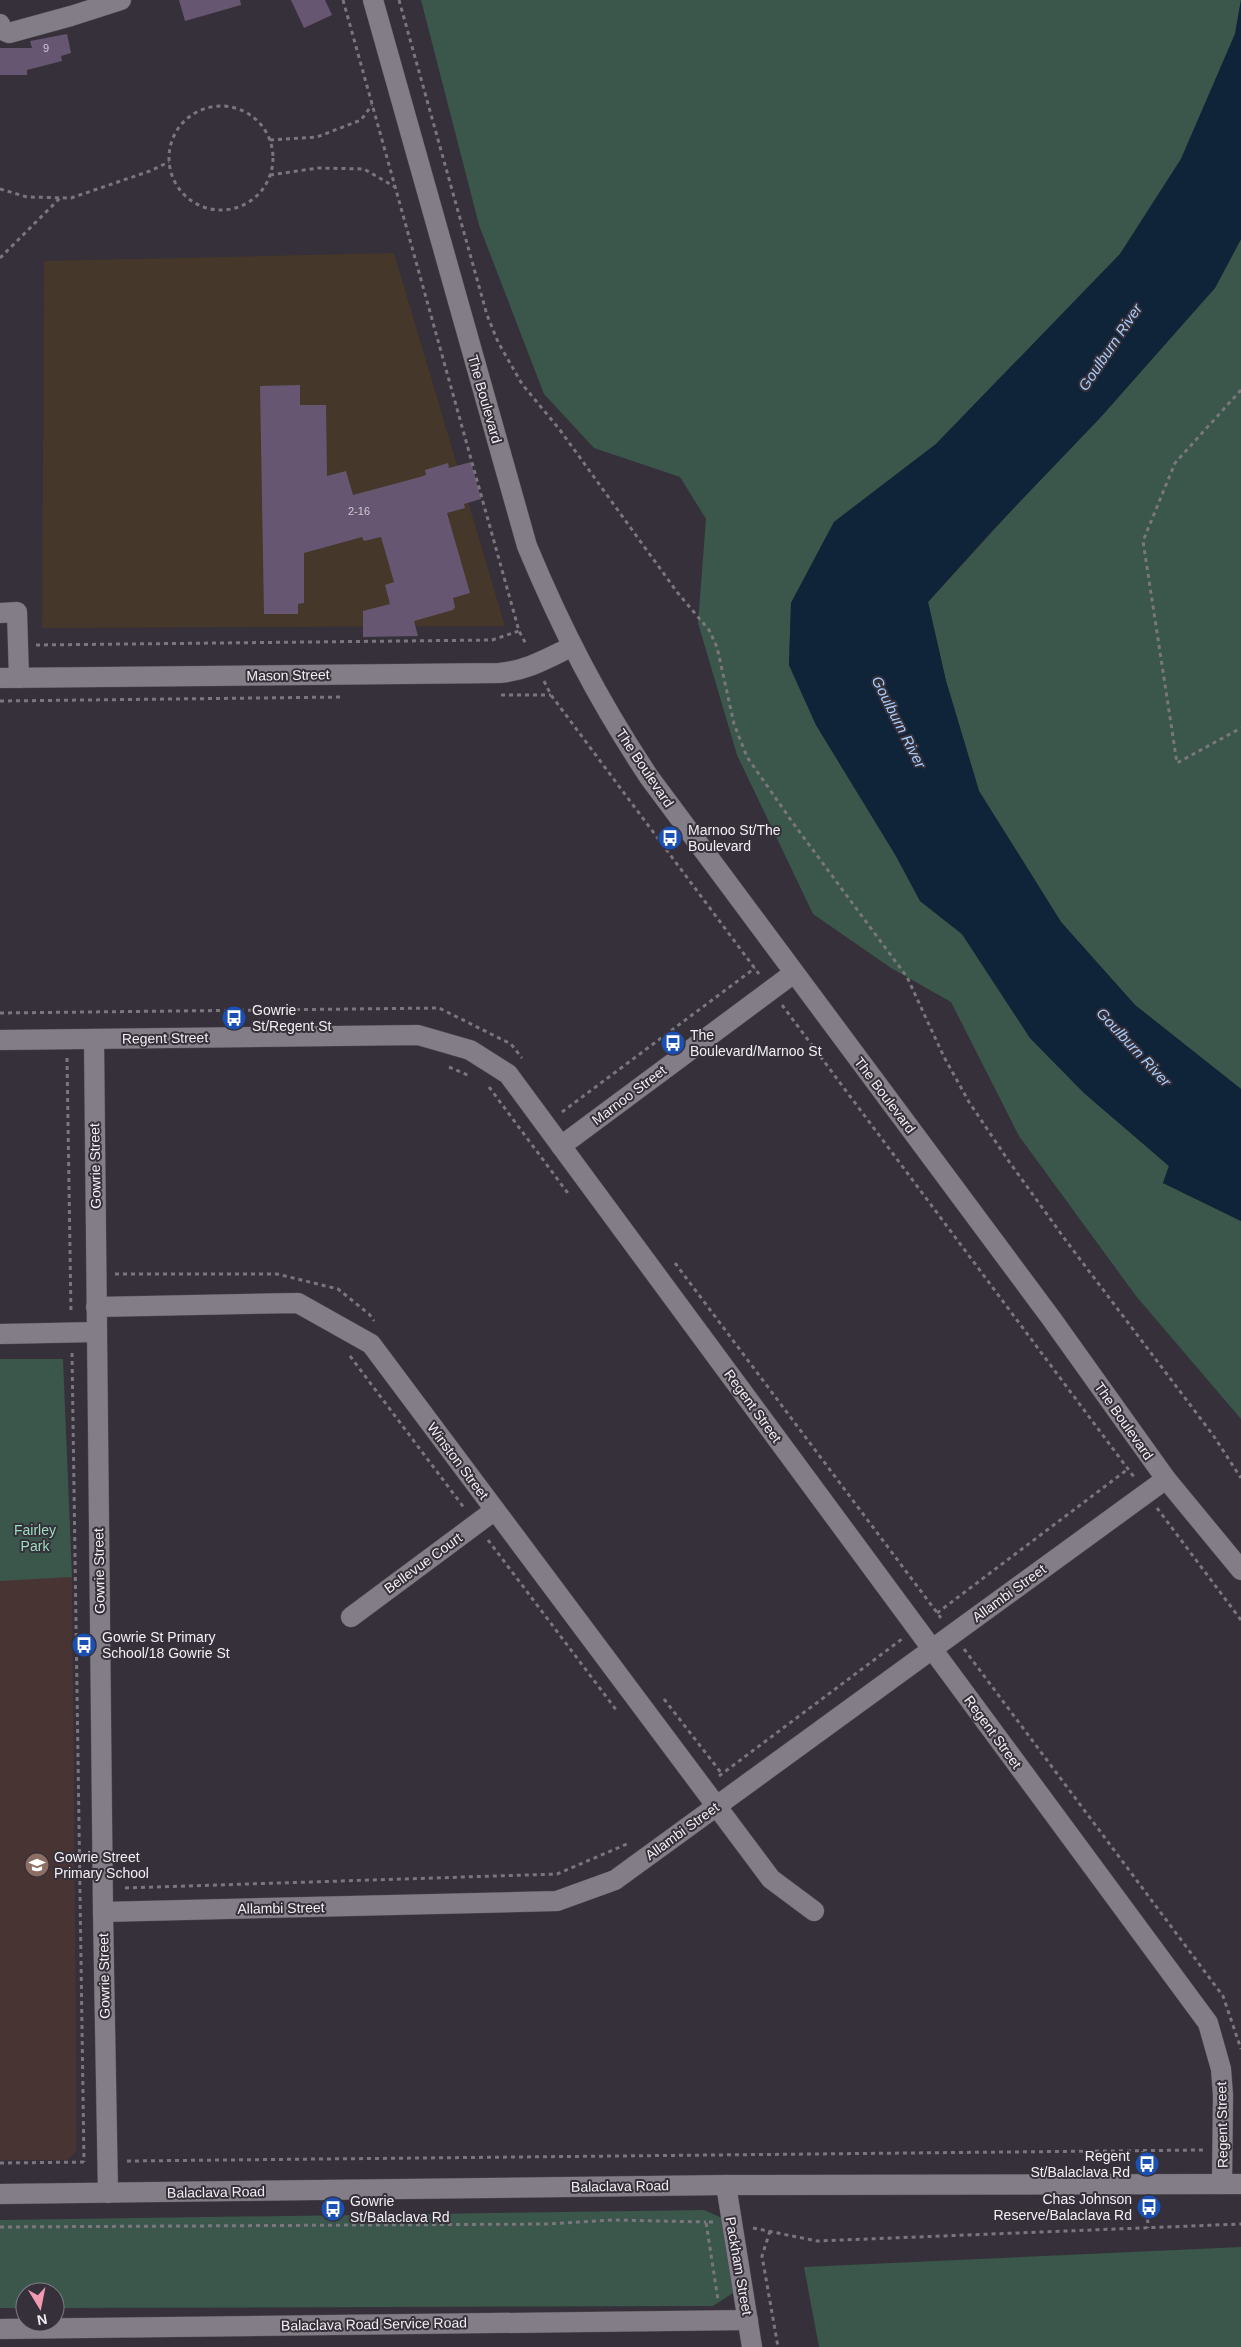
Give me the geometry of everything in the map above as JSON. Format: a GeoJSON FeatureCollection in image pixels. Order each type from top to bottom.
{"type":"FeatureCollection","features":[{"type":"Feature","properties":{"kind":"street"},"geometry":{"type":"LineString","coordinates":[[0,24],[2,30],[9,32],[71,16],[121,0]]}},
{"type":"Feature","properties":{"kind":"street","name":"The Boulevard"},"geometry":{"type":"LineString","coordinates":[[373,0],[515,505],[531,554],[571,647],[600,700],[649,777],[1052,1318],[1166,1479],[1241,1570]]}},
{"type":"Feature","properties":{"kind":"street"},"geometry":{"type":"LineString","coordinates":[[0,613],[17,612],[18,645],[10,678]]}},
{"type":"Feature","properties":{"kind":"street","name":"Mason Street"},"geometry":{"type":"LineString","coordinates":[[10,678],[499,673],[514,672],[526,668],[571,647]]}},
{"type":"Feature","properties":{"kind":"street","name":"Marnoo Street"},"geometry":{"type":"LineString","coordinates":[[561,1146],[794,973]]}},
{"type":"Feature","properties":{"kind":"street","name":"Regent Street"},"geometry":{"type":"LineString","coordinates":[[0,1040],[94,1048],[418,1035],[470,1050],[508,1074],[931,1658],[1208,2023],[1221,2069],[1224,2151],[1232,2184]]}},
{"type":"Feature","properties":{"kind":"street","name":"Gowrie Street"},"geometry":{"type":"LineString","coordinates":[[94,1048],[103,1912],[108,2193]]}},
{"type":"Feature","properties":{"kind":"street","name":"Winston Street"},"geometry":{"type":"LineString","coordinates":[[96,1307],[298,1303],[371,1344],[771,1879],[814,1911]]}},
{"type":"Feature","properties":{"kind":"street"},"geometry":{"type":"LineString","coordinates":[[0,1334],[97,1332]]}},
{"type":"Feature","properties":{"kind":"street","name":"Allambi Street"},"geometry":{"type":"LineString","coordinates":[[103,1912],[557,1901],[614,1880],[717,1806],[931,1658],[958,1642],[1166,1479]]}},
{"type":"Feature","properties":{"kind":"street","name":"Bellevue Court"},"geometry":{"type":"LineString","coordinates":[[351,1617],[495,1510]]}},
{"type":"Feature","properties":{"kind":"street","name":"Balaclava Road"},"geometry":{"type":"LineString","coordinates":[[0,2194],[726,2185],[1232,2184]]}},
{"type":"Feature","properties":{"kind":"street","name":"Packham Street"},"geometry":{"type":"LineString","coordinates":[[726,2185],[752,2347]]}},
{"type":"Feature","properties":{"kind":"street","name":"Balaclava Road Service Road"},"geometry":{"type":"LineString","coordinates":[[0,2328],[748,2320]]}},
{"type":"Feature","properties":{"kind":"path"},"geometry":{"type":"LineString","coordinates":[[398,0],[487,315],[498,342],[522,384],[560,430],[678,592],[708,630],[717,647],[734,724],[747,757],[906,977],[944,1057],[969,1102],[1010,1164],[1213,1435],[1241,1478]]}},
{"type":"Feature","properties":{"kind":"path"},"geometry":{"type":"LineString","coordinates":[[270,140],[317,137],[361,120],[372,104]]}},
{"type":"Feature","properties":{"kind":"path"},"geometry":{"type":"LineString","coordinates":[[218,106],[234,108],[250,114],[262,125],[270,140],[273,157],[270,175],[262,190],[248,202],[232,209],[214,210],[197,204],[183,194],[173,179],[168,162],[170,146],[176,130],[187,118],[202,110],[218,106]]}},
{"type":"Feature","properties":{"kind":"path"},"geometry":{"type":"LineString","coordinates":[[0,189],[27,197],[71,198],[150,171],[168,162]]}},
{"type":"Feature","properties":{"kind":"path"},"geometry":{"type":"LineString","coordinates":[[270,175],[318,168],[364,168],[396,188]]}},
{"type":"Feature","properties":{"kind":"path"},"geometry":{"type":"LineString","coordinates":[[0,258],[60,197]]}},
{"type":"Feature","properties":{"kind":"path"},"geometry":{"type":"LineString","coordinates":[[1241,390],[1175,464],[1143,541],[1178,763],[1241,728]]}},
{"type":"Feature","properties":{"kind":"path"},"geometry":{"type":"LineString","coordinates":[[18,645],[492,640],[519,630]]}},
{"type":"Feature","properties":{"kind":"path"},"geometry":{"type":"LineString","coordinates":[[492,695],[551,695]]}},
{"type":"Feature","properties":{"kind":"path"},"geometry":{"type":"LineString","coordinates":[[0,701],[354,697]]}},
{"type":"Feature","properties":{"kind":"path"},"geometry":{"type":"LineString","coordinates":[[562,1112],[755,968]]}},
{"type":"Feature","properties":{"kind":"path"},"geometry":{"type":"LineString","coordinates":[[0,1012],[439,1008],[511,1044],[522,1059]]}},
{"type":"Feature","properties":{"kind":"path"},"geometry":{"type":"LineString","coordinates":[[58,1058],[67,1058],[94,1048]]}},
{"type":"Feature","properties":{"kind":"path"},"geometry":{"type":"LineString","coordinates":[[67,1058],[84,2162]]}},
{"type":"Feature","properties":{"kind":"path"},"geometry":{"type":"LineString","coordinates":[[444,1065],[478,1080]]}},
{"type":"Feature","properties":{"kind":"path"},"geometry":{"type":"LineString","coordinates":[[486,1083],[575,1202]]}},
{"type":"Feature","properties":{"kind":"path"},"geometry":{"type":"LineString","coordinates":[[556,1104],[578,1133]]}},
{"type":"Feature","properties":{"kind":"path"},"geometry":{"type":"LineString","coordinates":[[675,1262],[1223,1996],[1241,2049]]}},
{"type":"Feature","properties":{"kind":"path"},"geometry":{"type":"LineString","coordinates":[[345,1350],[620,1714]]}},
{"type":"Feature","properties":{"kind":"path"},"geometry":{"type":"LineString","coordinates":[[1150,1516],[1159,1510]]}},
{"type":"Feature","properties":{"kind":"path"},"geometry":{"type":"LineString","coordinates":[[901,1640],[931,1658],[958,1642],[972,1644]]}},
{"type":"Feature","properties":{"kind":"path"},"geometry":{"type":"LineString","coordinates":[[0,2163],[1224,2151]]}},
{"type":"Feature","properties":{"kind":"path"},"geometry":{"type":"LineString","coordinates":[[0,2227],[528,2224],[613,2220],[731,2223],[816,2241],[1241,2224]]}},
{"type":"Feature","properties":{"kind":"path"},"geometry":{"type":"LineString","coordinates":[[706,2222],[723,2320]]}},
{"type":"Feature","properties":{"kind":"path"},"geometry":{"type":"LineString","coordinates":[[770,2231],[762,2256],[778,2347]]}},
{"type":"Feature","properties":{"kind":"shaded area"},"geometry":{"type":"Polygon","coordinates":[[[394,253],[505,626],[42,628],[44,261],[394,253]]]}},
{"type":"Feature","properties":{"kind":"shaded area","name":"Gowrie Street Primary School"},"geometry":{"type":"Polygon","coordinates":[[[72,1577],[77,2151],[67,2160],[0,2160],[0,1579],[72,1577]]]}},
{"type":"Feature","properties":{"kind":"green space"},"geometry":{"type":"Polygon","coordinates":[[[421,0],[1241,0],[1235,34],[1181,159],[1120,254],[936,444],[834,522],[791,603],[789,665],[816,725],[896,856],[920,901],[962,934],[1030,1038],[1084,1093],[1169,1166],[1163,1183],[1241,1221],[1241,1419],[1136,1296],[1019,1136],[951,1002],[891,968],[813,914],[737,755],[698,623],[706,519],[680,477],[594,448],[544,394],[479,225],[421,0]]]}},
{"type":"Feature","properties":{"kind":"green space"},"geometry":{"type":"Polygon","coordinates":[[[1241,239],[1241,1089],[1135,1005],[1061,922],[979,791],[946,681],[928,602],[1215,288],[1241,239]]]}},
{"type":"Feature","properties":{"kind":"green space","name":"Fairley Park"},"geometry":{"type":"Polygon","coordinates":[[[0,1359],[63,1359],[72,1577],[0,1581],[0,1359]]]}},
{"type":"Feature","properties":{"kind":"green space"},"geometry":{"type":"Polygon","coordinates":[[[704,2210],[722,2218],[733,2293],[713,2306],[65,2308],[65,2282],[15,2282],[15,2308],[0,2308],[0,2220],[704,2210]]]}},
{"type":"Feature","properties":{"kind":"green space"},"geometry":{"type":"Polygon","coordinates":[[[1241,2247],[1241,2347],[819,2347],[804,2267],[1241,2247]]]}},
{"type":"Feature","properties":{"kind":"water","name":"Goulburn River"},"geometry":{"type":"Polygon","coordinates":[[[1241,0],[1241,239],[1215,288],[1101,417],[990,533],[928,602],[946,681],[979,791],[1061,922],[1135,1005],[1241,1089],[1241,1221],[1163,1183],[1169,1166],[1084,1093],[1030,1038],[962,934],[920,901],[896,856],[816,725],[789,665],[791,603],[834,522],[936,444],[1120,254],[1181,159],[1235,34],[1241,0]]]}},
{"type":"Feature","properties":{"kind":"building"},"geometry":{"type":"Polygon","coordinates":[[[179,0],[240,0],[241,5],[185,21],[179,0]]]}},
{"type":"Feature","properties":{"kind":"building"},"geometry":{"type":"Polygon","coordinates":[[[291,0],[325,0],[332,15],[304,28],[291,0]]]}},
{"type":"Feature","properties":{"kind":"building"},"geometry":{"type":"Polygon","coordinates":[[[67,34],[71,53],[61,56],[62,61],[27,70],[27,75],[0,75],[0,48],[32,48],[30,41],[67,34]]]}},
{"type":"Feature","properties":{"kind":"building"},"geometry":{"type":"Polygon","coordinates":[[[300,385],[300,405],[326,405],[327,476],[346,471],[353,495],[426,475],[425,470],[448,463],[449,468],[471,462],[481,499],[464,504],[465,508],[447,513],[470,593],[453,598],[455,607],[453,610],[414,621],[418,636],[363,637],[363,611],[390,604],[385,585],[394,582],[381,537],[364,541],[362,537],[304,553],[304,603],[298,604],[298,614],[264,614],[260,386],[300,385]]]}},
{"type":"Feature","properties":{"kind":"place","name":"Marnoo St/The Boulevard"},"geometry":{"type":"Point","coordinates":[670,838]}},
{"type":"Feature","properties":{"kind":"place","name":"Gowrie St/Regent St"},"geometry":{"type":"Point","coordinates":[234,1018]}},
{"type":"Feature","properties":{"kind":"place","name":"The Boulevard/Marnoo St"},"geometry":{"type":"Point","coordinates":[673,1043]}},
{"type":"Feature","properties":{"kind":"place","name":"Gowrie St Primary School/18 Gowrie St"},"geometry":{"type":"Point","coordinates":[84,1645]}},
{"type":"Feature","properties":{"kind":"place","name":"Gowrie Street Primary School"},"geometry":{"type":"Point","coordinates":[37,1865]}},
{"type":"Feature","properties":{"kind":"place","name":"Regent St/Balaclava Rd"},"geometry":{"type":"Point","coordinates":[1147,2164]}},
{"type":"Feature","properties":{"kind":"place","name":"Chas Johnson Reserve/Balaclava Rd"},"geometry":{"type":"Point","coordinates":[1149,2207]}},
{"type":"Feature","properties":{"kind":"place","name":"Gowrie St/Balaclava Rd"},"geometry":{"type":"Point","coordinates":[333,2209]}}]}
